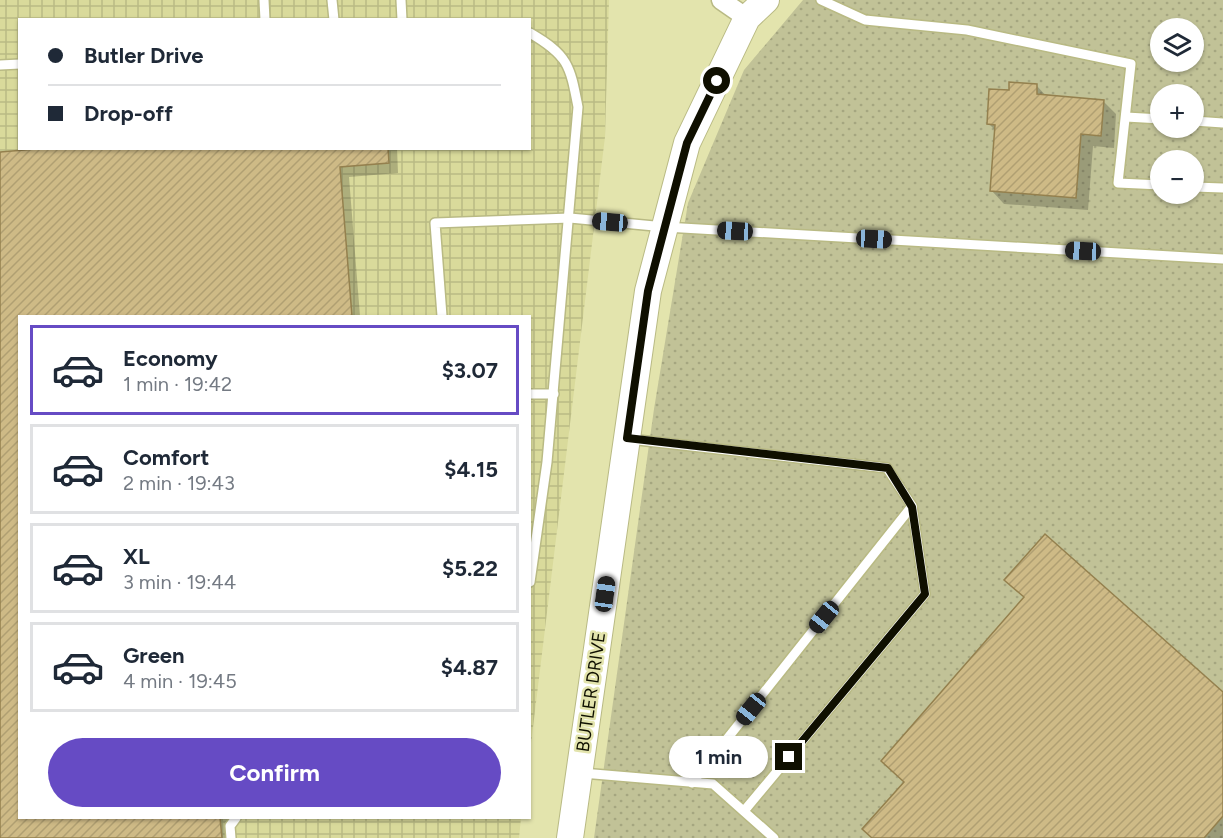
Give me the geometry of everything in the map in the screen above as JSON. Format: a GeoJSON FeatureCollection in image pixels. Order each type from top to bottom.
{"type":"FeatureCollection","features":[{"type":"Feature","properties":{"kind":"street"},"geometry":{"type":"LineString","coordinates":[[720,0],[747,18]]}},
{"type":"Feature","properties":{"kind":"street","name":"BUTLER DRIVE"},"geometry":{"type":"LineString","coordinates":[[570,838],[648,291],[687,143],[747,18],[766,0]]}},
{"type":"Feature","properties":{"kind":"lane"},"geometry":{"type":"LineString","coordinates":[[264,0],[266,18]]}},
{"type":"Feature","properties":{"kind":"lane"},"geometry":{"type":"LineString","coordinates":[[332,0],[334,18]]}},
{"type":"Feature","properties":{"kind":"lane"},"geometry":{"type":"LineString","coordinates":[[401,0],[402,18]]}},
{"type":"Feature","properties":{"kind":"lane"},"geometry":{"type":"LineString","coordinates":[[821,0],[865,20],[968,30],[1131,64],[1118,183],[1150,184]]}},
{"type":"Feature","properties":{"kind":"lane"},"geometry":{"type":"LineString","coordinates":[[531,34],[555,47],[572,73],[578,107],[554,394],[534,523],[531,567]]}},
{"type":"Feature","properties":{"kind":"lane"},"geometry":{"type":"LineString","coordinates":[[0,65],[18,64]]}},
{"type":"Feature","properties":{"kind":"lane"},"geometry":{"type":"LineString","coordinates":[[1125,117],[1150,118]]}},
{"type":"Feature","properties":{"kind":"lane"},"geometry":{"type":"LineString","coordinates":[[1204,122],[1223,123]]}},
{"type":"Feature","properties":{"kind":"lane"},"geometry":{"type":"LineString","coordinates":[[1204,187],[1223,188]]}},
{"type":"Feature","properties":{"kind":"lane"},"geometry":{"type":"LineString","coordinates":[[442,315],[435,223],[570,218],[665,227],[1223,259]]}},
{"type":"Feature","properties":{"kind":"lane"},"geometry":{"type":"LineString","coordinates":[[531,394],[554,394]]}},
{"type":"Feature","properties":{"kind":"lane"},"geometry":{"type":"LineString","coordinates":[[627,438],[888,468],[912,507],[925,594],[744,811]]}},
{"type":"Feature","properties":{"kind":"lane"},"geometry":{"type":"LineString","coordinates":[[692,783],[912,507]]}},
{"type":"Feature","properties":{"kind":"lane"},"geometry":{"type":"LineString","coordinates":[[579,772],[713,784],[774,838]]}},
{"type":"Feature","properties":{"kind":"lane"},"geometry":{"type":"LineString","coordinates":[[231,838],[230,826],[235,819]]}},
{"type":"Feature","properties":{"kind":"shaded area"},"geometry":{"type":"Polygon","coordinates":[[[0,0],[609,0],[605,137],[531,744],[531,315],[18,315],[18,819],[521,819],[519,838],[0,838],[0,0]]]}},
{"type":"Feature","properties":{"kind":"shaded area"},"geometry":{"type":"Polygon","coordinates":[[[803,0],[1223,0],[1223,838],[594,838],[654,409],[688,203],[744,70],[803,0]]]}},
{"type":"Feature","properties":{"kind":"building"},"geometry":{"type":"Polygon","coordinates":[[[1009,82],[1037,84],[1037,94],[1104,100],[1101,136],[1081,134],[1076,198],[990,191],[995,125],[987,124],[989,89],[1009,90],[1009,82]]]}},
{"type":"Feature","properties":{"kind":"building"},"geometry":{"type":"Polygon","coordinates":[[[24,150],[388,150],[389,163],[340,167],[352,315],[18,315],[18,819],[220,819],[222,838],[0,838],[0,152],[24,150]]]}},
{"type":"Feature","properties":{"kind":"building"},"geometry":{"type":"Polygon","coordinates":[[[1045,534],[1223,692],[1223,816],[1204,838],[872,838],[862,829],[904,782],[881,761],[1024,597],[1004,580],[1045,534]]]}},
{"type":"Feature","properties":{"kind":"route"},"geometry":{"type":"LineString","coordinates":[[717,81],[687,143],[648,291],[627,438],[888,468],[912,507],[925,594],[789,757]]}}]}
